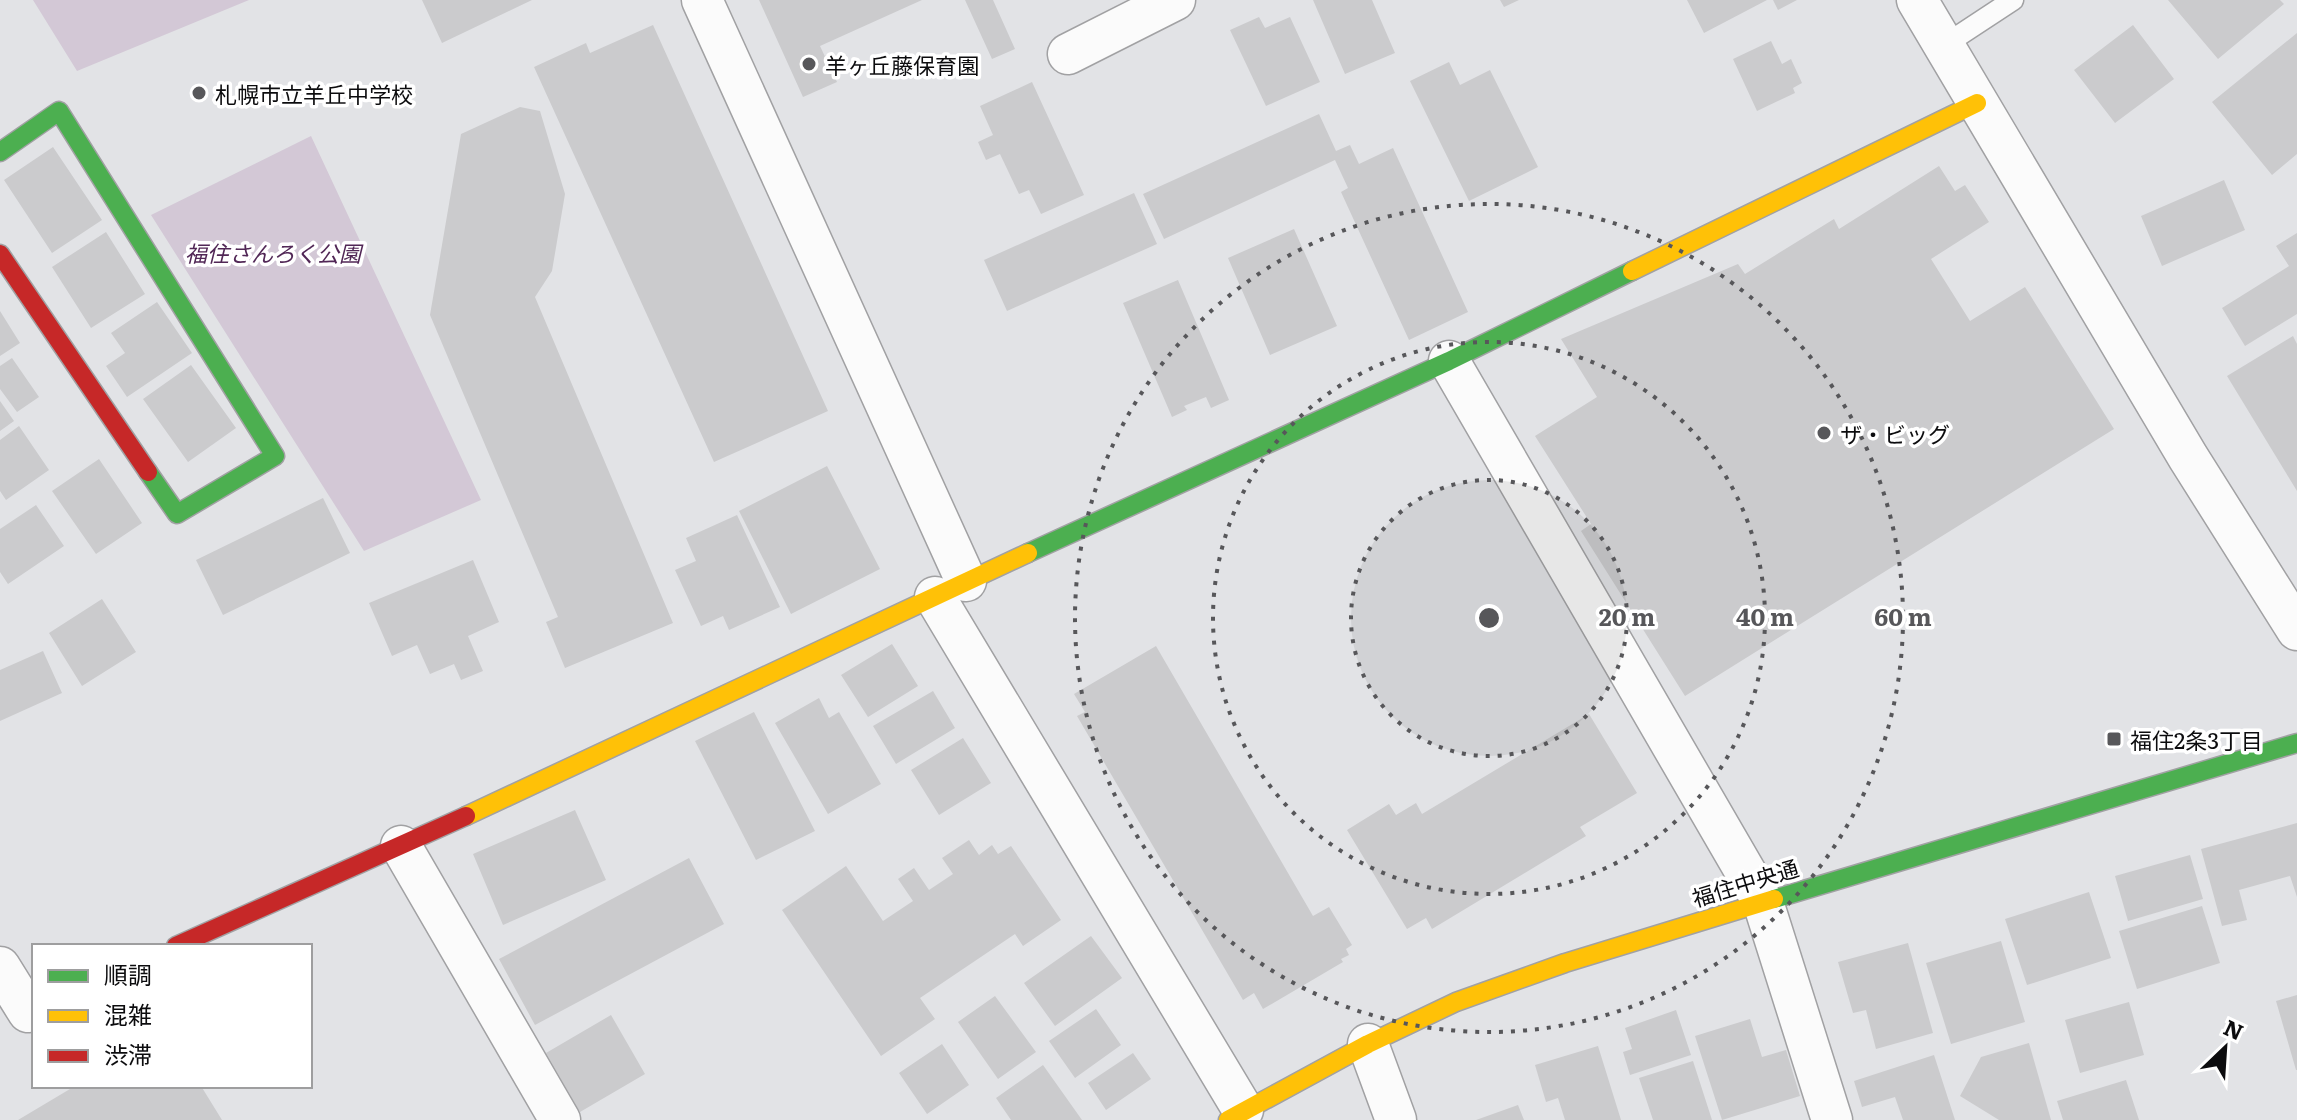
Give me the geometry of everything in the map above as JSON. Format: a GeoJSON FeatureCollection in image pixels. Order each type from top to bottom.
{"type":"FeatureCollection","features":[{"type":"Feature","properties":{"kind":"street"},"geometry":{"type":"LineString","coordinates":[[702,0],[950,589],[1236,1115]]}},
{"type":"Feature","properties":{"kind":"street"},"geometry":{"type":"LineString","coordinates":[[1068,54],[1175,0]]}},
{"type":"Feature","properties":{"kind":"street"},"geometry":{"type":"LineString","coordinates":[[1917,0],[2188,457],[2297,630]]}},
{"type":"Feature","properties":{"kind":"street"},"geometry":{"type":"LineString","coordinates":[[180,944],[401,846],[950,589],[1449,361],[1977,103]]}},
{"type":"Feature","properties":{"kind":"street"},"geometry":{"type":"LineString","coordinates":[[0,152],[59,111],[275,456],[177,514],[0,254]]}},
{"type":"Feature","properties":{"kind":"street"},"geometry":{"type":"LineString","coordinates":[[1449,361],[1763,902],[1832,1120]]}},
{"type":"Feature","properties":{"kind":"street","name":"福住中央通"},"geometry":{"type":"LineString","coordinates":[[1236,1115],[1368,1044],[1456,1002],[1565,963],[2297,743]]}},
{"type":"Feature","properties":{"kind":"street"},"geometry":{"type":"LineString","coordinates":[[401,846],[560,1120]]}},
{"type":"Feature","properties":{"kind":"street"},"geometry":{"type":"LineString","coordinates":[[0,967],[21,1015]]}},
{"type":"Feature","properties":{"kind":"street"},"geometry":{"type":"LineString","coordinates":[[1368,1044],[1396,1120]]}},
{"type":"Feature","properties":{"kind":"lane"},"geometry":{"type":"LineString","coordinates":[[1943,46],[2013,0]]}},
{"type":"Feature","properties":{"kind":"green space"},"geometry":{"type":"Polygon","coordinates":[[[33,0],[249,0],[77,71],[33,0]]]}},
{"type":"Feature","properties":{"kind":"green space","name":"福住さんろく公園"},"geometry":{"type":"Polygon","coordinates":[[[311,136],[481,500],[364,551],[151,215],[311,136]]]}},
{"type":"Feature","properties":{"kind":"building"},"geometry":{"type":"Polygon","coordinates":[[[422,0],[532,0],[442,43],[422,0]]]}},
{"type":"Feature","properties":{"kind":"building","name":"羊ヶ丘藤保育園"},"geometry":{"type":"Polygon","coordinates":[[[759,0],[922,0],[820,46],[837,82],[803,97],[759,0]]]}},
{"type":"Feature","properties":{"kind":"building","name":"羊ヶ丘藤保育園"},"geometry":{"type":"Polygon","coordinates":[[[965,0],[993,0],[1015,49],[992,59],[965,0]]]}},
{"type":"Feature","properties":{"kind":"building"},"geometry":{"type":"Polygon","coordinates":[[[1313,0],[1372,0],[1395,53],[1345,74],[1313,0]]]}},
{"type":"Feature","properties":{"kind":"building"},"geometry":{"type":"Polygon","coordinates":[[[1500,0],[1519,0],[1504,7],[1500,0]]]}},
{"type":"Feature","properties":{"kind":"building"},"geometry":{"type":"Polygon","coordinates":[[[1687,0],[1767,0],[1704,33],[1687,0]]]}},
{"type":"Feature","properties":{"kind":"building"},"geometry":{"type":"Polygon","coordinates":[[[1773,0],[1797,0],[1778,10],[1773,0]]]}},
{"type":"Feature","properties":{"kind":"building"},"geometry":{"type":"Polygon","coordinates":[[[2168,0],[2280,0],[2284,4],[2218,59],[2168,0]]]}},
{"type":"Feature","properties":{"kind":"building"},"geometry":{"type":"Polygon","coordinates":[[[1259,17],[1265,28],[1290,17],[1320,82],[1266,106],[1230,30],[1259,17]]]}},
{"type":"Feature","properties":{"kind":"building"},"geometry":{"type":"Polygon","coordinates":[[[653,25],[828,411],[714,462],[534,67],[586,43],[590,53],[653,25]]]}},
{"type":"Feature","properties":{"kind":"building"},"geometry":{"type":"Polygon","coordinates":[[[2133,25],[2174,79],[2115,123],[2074,70],[2133,25]]]}},
{"type":"Feature","properties":{"kind":"building"},"geometry":{"type":"Polygon","coordinates":[[[2297,33],[2297,154],[2272,175],[2212,102],[2297,33]]]}},
{"type":"Feature","properties":{"kind":"building"},"geometry":{"type":"Polygon","coordinates":[[[1771,41],[1782,64],[1791,59],[1802,83],[1793,88],[1795,93],[1757,111],[1733,59],[1771,41]]]}},
{"type":"Feature","properties":{"kind":"building"},"geometry":{"type":"Polygon","coordinates":[[[1449,62],[1460,85],[1490,70],[1538,167],[1469,201],[1410,81],[1449,62]]]}},
{"type":"Feature","properties":{"kind":"building"},"geometry":{"type":"Polygon","coordinates":[[[1032,82],[1084,195],[1041,214],[1029,190],[1019,194],[1000,154],[986,160],[978,142],[993,135],[980,106],[1032,82]]]}},
{"type":"Feature","properties":{"kind":"building"},"geometry":{"type":"Polygon","coordinates":[[[520,107],[540,111],[565,194],[552,271],[535,297],[673,623],[565,668],[546,622],[558,617],[430,315],[461,134],[520,107]]]}},
{"type":"Feature","properties":{"kind":"building"},"geometry":{"type":"Polygon","coordinates":[[[1319,114],[1336,151],[1350,145],[1359,164],[1393,148],[1468,312],[1409,340],[1341,192],[1348,188],[1335,160],[1164,239],[1143,194],[1319,114]]]}},
{"type":"Feature","properties":{"kind":"building"},"geometry":{"type":"Polygon","coordinates":[[[53,147],[102,220],[52,253],[4,180],[53,147]]]}},
{"type":"Feature","properties":{"kind":"building","name":"ザ・ビッグ"},"geometry":{"type":"Polygon","coordinates":[[[1939,166],[1955,191],[1965,185],[1989,222],[1931,259],[1970,321],[2025,287],[2114,429],[1685,696],[1581,531],[1591,524],[1535,436],[1597,397],[1561,339],[1738,264],[1745,274],[1834,219],[1839,229],[1939,166]]]}},
{"type":"Feature","properties":{"kind":"building"},"geometry":{"type":"Polygon","coordinates":[[[2224,180],[2245,230],[2162,266],[2141,216],[2224,180]]]}},
{"type":"Feature","properties":{"kind":"building"},"geometry":{"type":"Polygon","coordinates":[[[1134,193],[1157,244],[1007,311],[984,260],[1134,193]]]}},
{"type":"Feature","properties":{"kind":"building"},"geometry":{"type":"Polygon","coordinates":[[[1294,229],[1337,326],[1270,355],[1228,258],[1294,229]]]}},
{"type":"Feature","properties":{"kind":"building"},"geometry":{"type":"Polygon","coordinates":[[[106,232],[145,294],[91,328],[52,267],[106,232]]]}},
{"type":"Feature","properties":{"kind":"building"},"geometry":{"type":"Polygon","coordinates":[[[2297,233],[2297,314],[2245,346],[2222,308],[2289,266],[2276,246],[2297,233]]]}},
{"type":"Feature","properties":{"kind":"building"},"geometry":{"type":"Polygon","coordinates":[[[1178,280],[1229,400],[1211,408],[1206,397],[1184,406],[1187,410],[1172,417],[1123,303],[1178,280]]]}},
{"type":"Feature","properties":{"kind":"building"},"geometry":{"type":"Polygon","coordinates":[[[157,302],[192,353],[127,397],[106,366],[125,353],[111,333],[157,302]]]}},
{"type":"Feature","properties":{"kind":"building"},"geometry":{"type":"Polygon","coordinates":[[[0,311],[20,343],[0,356],[0,311]]]}},
{"type":"Feature","properties":{"kind":"building"},"geometry":{"type":"Polygon","coordinates":[[[2293,336],[2297,344],[2297,491],[2227,376],[2293,336]]]}},
{"type":"Feature","properties":{"kind":"building"},"geometry":{"type":"Polygon","coordinates":[[[12,358],[39,397],[17,412],[0,389],[0,366],[12,358]]]}},
{"type":"Feature","properties":{"kind":"building"},"geometry":{"type":"Polygon","coordinates":[[[191,365],[236,428],[188,462],[143,399],[191,365]]]}},
{"type":"Feature","properties":{"kind":"building"},"geometry":{"type":"Polygon","coordinates":[[[0,401],[14,421],[0,431],[0,401]]]}},
{"type":"Feature","properties":{"kind":"building"},"geometry":{"type":"Polygon","coordinates":[[[19,426],[49,470],[6,500],[0,491],[0,440],[19,426]]]}},
{"type":"Feature","properties":{"kind":"building"},"geometry":{"type":"Polygon","coordinates":[[[99,459],[142,523],[96,554],[52,491],[99,459]]]}},
{"type":"Feature","properties":{"kind":"building"},"geometry":{"type":"Polygon","coordinates":[[[827,466],[880,569],[791,614],[739,511],[827,466]]]}},
{"type":"Feature","properties":{"kind":"building"},"geometry":{"type":"Polygon","coordinates":[[[323,498],[350,553],[223,615],[196,560],[323,498]]]}},
{"type":"Feature","properties":{"kind":"building"},"geometry":{"type":"Polygon","coordinates":[[[36,505],[64,546],[8,584],[0,572],[0,529],[36,505]]]}},
{"type":"Feature","properties":{"kind":"building"},"geometry":{"type":"Polygon","coordinates":[[[737,515],[780,607],[729,630],[723,616],[701,626],[675,570],[696,561],[686,538],[737,515]]]}},
{"type":"Feature","properties":{"kind":"building"},"geometry":{"type":"Polygon","coordinates":[[[473,560],[499,622],[468,636],[483,671],[461,680],[454,664],[430,674],[417,645],[392,656],[369,603],[473,560]]]}},
{"type":"Feature","properties":{"kind":"building"},"geometry":{"type":"Polygon","coordinates":[[[102,599],[136,652],[82,686],[49,633],[102,599]]]}},
{"type":"Feature","properties":{"kind":"building"},"geometry":{"type":"Polygon","coordinates":[[[892,644],[918,686],[868,717],[841,675],[892,644]]]}},
{"type":"Feature","properties":{"kind":"building"},"geometry":{"type":"Polygon","coordinates":[[[1156,646],[1313,916],[1329,907],[1352,945],[1346,949],[1349,955],[1341,959],[1343,962],[1263,1009],[1254,993],[1243,1000],[1077,716],[1085,712],[1074,694],[1156,646]]]}},
{"type":"Feature","properties":{"kind":"building"},"geometry":{"type":"Polygon","coordinates":[[[43,651],[62,693],[0,721],[0,670],[43,651]]]}},
{"type":"Feature","properties":{"kind":"building"},"geometry":{"type":"Polygon","coordinates":[[[933,691],[955,728],[896,764],[873,726],[933,691]]]}},
{"type":"Feature","properties":{"kind":"building"},"geometry":{"type":"Polygon","coordinates":[[[819,698],[829,718],[839,712],[881,784],[828,814],[775,723],[819,698]]]}},
{"type":"Feature","properties":{"kind":"building"},"geometry":{"type":"Polygon","coordinates":[[[754,712],[815,831],[756,860],[695,741],[754,712]]]}},
{"type":"Feature","properties":{"kind":"building"},"geometry":{"type":"Polygon","coordinates":[[[1589,714],[1637,793],[1580,827],[1586,836],[1432,929],[1426,918],[1407,929],[1347,830],[1389,804],[1396,815],[1416,803],[1422,814],[1589,714]]]}},
{"type":"Feature","properties":{"kind":"building"},"geometry":{"type":"Polygon","coordinates":[[[963,738],[991,783],[939,815],[911,770],[963,738]]]}},
{"type":"Feature","properties":{"kind":"building"},"geometry":{"type":"Polygon","coordinates":[[[575,810],[606,880],[503,925],[473,854],[575,810]]]}},
{"type":"Feature","properties":{"kind":"building"},"geometry":{"type":"Polygon","coordinates":[[[2297,823],[2297,897],[2290,876],[2239,890],[2247,920],[2222,926],[2201,849],[2297,823]]]}},
{"type":"Feature","properties":{"kind":"building"},"geometry":{"type":"Polygon","coordinates":[[[969,840],[979,855],[992,845],[998,854],[1011,846],[1061,920],[1023,946],[1015,934],[920,998],[935,1019],[881,1056],[782,910],[846,866],[883,921],[913,901],[898,879],[914,868],[929,890],[953,874],[942,858],[969,840]]]}},
{"type":"Feature","properties":{"kind":"building"},"geometry":{"type":"Polygon","coordinates":[[[2190,855],[2203,899],[2128,921],[2115,876],[2190,855]]]}},
{"type":"Feature","properties":{"kind":"building"},"geometry":{"type":"Polygon","coordinates":[[[689,858],[724,924],[535,1025],[499,959],[689,858]]]}},
{"type":"Feature","properties":{"kind":"building"},"geometry":{"type":"Polygon","coordinates":[[[2089,892],[2111,958],[2027,985],[2005,919],[2089,892]]]}},
{"type":"Feature","properties":{"kind":"building"},"geometry":{"type":"Polygon","coordinates":[[[2202,906],[2220,963],[2137,989],[2119,931],[2202,906]]]}},
{"type":"Feature","properties":{"kind":"building"},"geometry":{"type":"Polygon","coordinates":[[[1091,936],[1122,978],[1055,1026],[1024,983],[1091,936]]]}},
{"type":"Feature","properties":{"kind":"building"},"geometry":{"type":"Polygon","coordinates":[[[2001,941],[2025,1022],[1951,1044],[1926,963],[2001,941]]]}},
{"type":"Feature","properties":{"kind":"building"},"geometry":{"type":"Polygon","coordinates":[[[1908,943],[1933,1033],[1876,1049],[1866,1010],[1853,1013],[1838,962],[1908,943]]]}},
{"type":"Feature","properties":{"kind":"building"},"geometry":{"type":"Polygon","coordinates":[[[2297,995],[2297,1070],[2296,1070],[2276,1001],[2297,995]]]}},
{"type":"Feature","properties":{"kind":"building"},"geometry":{"type":"Polygon","coordinates":[[[995,996],[1036,1052],[998,1079],[958,1022],[995,996]]]}},
{"type":"Feature","properties":{"kind":"building"},"geometry":{"type":"Polygon","coordinates":[[[2129,1002],[2144,1055],[2080,1073],[2065,1020],[2129,1002]]]}},
{"type":"Feature","properties":{"kind":"building"},"geometry":{"type":"Polygon","coordinates":[[[1096,1009],[1121,1045],[1075,1078],[1049,1041],[1096,1009]]]}},
{"type":"Feature","properties":{"kind":"building"},"geometry":{"type":"Polygon","coordinates":[[[1676,1010],[1691,1055],[1630,1075],[1623,1052],[1632,1049],[1625,1028],[1676,1010]]]}},
{"type":"Feature","properties":{"kind":"building"},"geometry":{"type":"Polygon","coordinates":[[[611,1015],[645,1074],[580,1112],[546,1053],[611,1015]]]}},
{"type":"Feature","properties":{"kind":"building"},"geometry":{"type":"Polygon","coordinates":[[[1750,1019],[1762,1057],[1786,1050],[1800,1096],[1722,1120],[1695,1036],[1750,1019]]]}},
{"type":"Feature","properties":{"kind":"building"},"geometry":{"type":"Polygon","coordinates":[[[2029,1043],[2051,1120],[1999,1120],[1960,1096],[1981,1057],[2029,1043]]]}},
{"type":"Feature","properties":{"kind":"building"},"geometry":{"type":"Polygon","coordinates":[[[942,1044],[969,1085],[927,1114],[899,1073],[942,1044]]]}},
{"type":"Feature","properties":{"kind":"building"},"geometry":{"type":"Polygon","coordinates":[[[1598,1046],[1621,1120],[1565,1120],[1558,1098],[1546,1102],[1535,1065],[1598,1046]]]}},
{"type":"Feature","properties":{"kind":"building"},"geometry":{"type":"Polygon","coordinates":[[[1133,1053],[1151,1079],[1106,1110],[1088,1083],[1133,1053]]]}},
{"type":"Feature","properties":{"kind":"building"},"geometry":{"type":"Polygon","coordinates":[[[1934,1055],[1955,1120],[1903,1120],[1895,1097],[1862,1107],[1854,1081],[1934,1055]]]}},
{"type":"Feature","properties":{"kind":"building"},"geometry":{"type":"Polygon","coordinates":[[[1693,1061],[1712,1120],[1653,1120],[1639,1078],[1693,1061]]]}},
{"type":"Feature","properties":{"kind":"building"},"geometry":{"type":"Polygon","coordinates":[[[1043,1065],[1082,1120],[1011,1120],[996,1098],[1043,1065]]]}},
{"type":"Feature","properties":{"kind":"building"},"geometry":{"type":"Polygon","coordinates":[[[2126,1080],[2139,1120],[2063,1120],[2057,1101],[2126,1080]]]}},
{"type":"Feature","properties":{"kind":"building"},"geometry":{"type":"Polygon","coordinates":[[[72,1088],[202,1088],[222,1120],[18,1120],[72,1088]]]}},
{"type":"Feature","properties":{"kind":"building"},"geometry":{"type":"Polygon","coordinates":[[[1518,1105],[1524,1120],[1476,1120],[1518,1105]]]}},
{"type":"Feature","properties":{"kind":"traffic: fast"},"geometry":{"type":"LineString","coordinates":[[0,152],[59,111],[275,456],[177,514],[148,472]]}},
{"type":"Feature","properties":{"kind":"traffic: fast"},"geometry":{"type":"LineString","coordinates":[[1028,553],[1449,361],[1632,271]]}},
{"type":"Feature","properties":{"kind":"traffic: fast"},"geometry":{"type":"LineString","coordinates":[[1774,899],[2297,743]]}},
{"type":"Feature","properties":{"kind":"traffic: slow"},"geometry":{"type":"LineString","coordinates":[[1632,271],[1977,103]]}},
{"type":"Feature","properties":{"kind":"traffic: slow"},"geometry":{"type":"LineString","coordinates":[[466,816],[1028,553]]}},
{"type":"Feature","properties":{"kind":"traffic: slow"},"geometry":{"type":"LineString","coordinates":[[1228,1120],[1368,1044],[1456,1002],[1565,963],[1774,899]]}},
{"type":"Feature","properties":{"kind":"traffic: jam"},"geometry":{"type":"LineString","coordinates":[[0,254],[148,472]]}},
{"type":"Feature","properties":{"kind":"traffic: jam"},"geometry":{"type":"LineString","coordinates":[[180,944],[466,816]]}},
{"type":"Feature","properties":{"kind":"place","name":"羊ヶ丘藤保育園"},"geometry":{"type":"Point","coordinates":[809,64]}},
{"type":"Feature","properties":{"kind":"place","name":"札幌市立羊丘中学校"},"geometry":{"type":"Point","coordinates":[199,93]}},
{"type":"Feature","properties":{"kind":"place","name":"ザ・ビッグ"},"geometry":{"type":"Point","coordinates":[1824,433]}},
{"type":"Feature","properties":{"kind":"place","name":"福住2条3丁目"},"geometry":{"type":"Point","coordinates":[2114,739]}}]}
